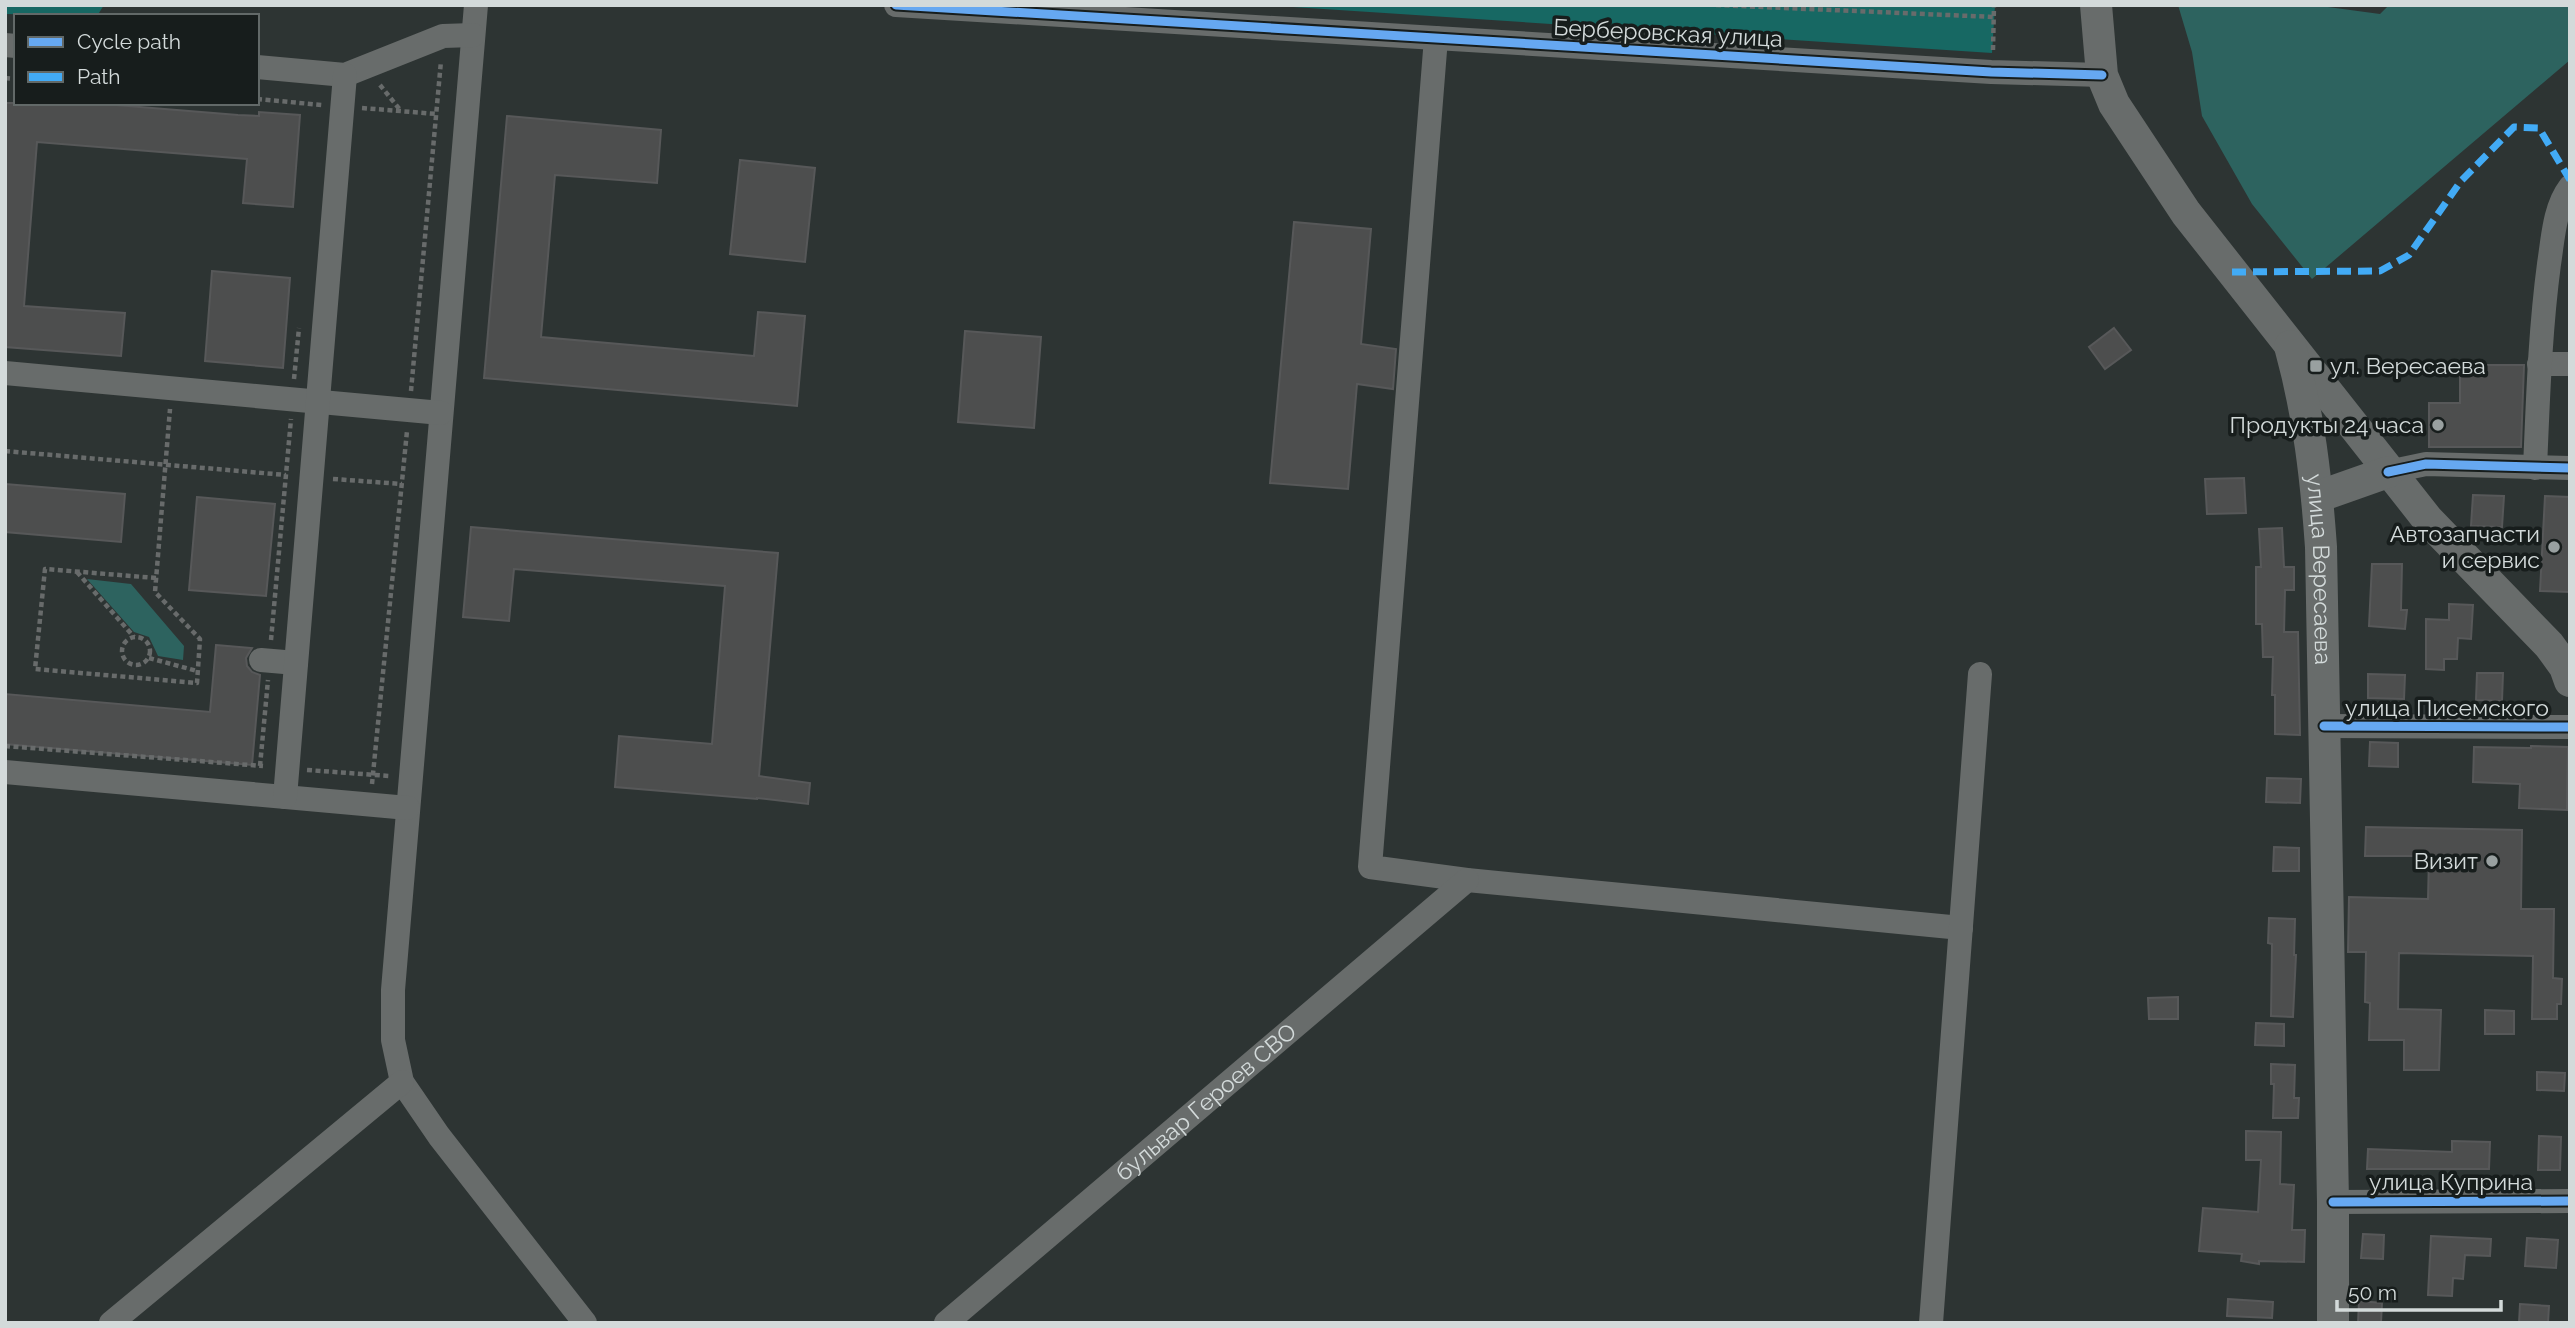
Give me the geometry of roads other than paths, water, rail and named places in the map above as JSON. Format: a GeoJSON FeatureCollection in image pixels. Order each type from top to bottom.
{"type":"FeatureCollection","features":[{"type":"Feature","properties":{"kind":"main road","name":"улица Вересаева"},"geometry":{"type":"LineString","coordinates":[[2096,5],[2102,75],[2114,104],[2186,213],[2290,346],[2304,398],[2321,547],[2333,1323]]}},
{"type":"Feature","properties":{"kind":"main road"},"geometry":{"type":"LineString","coordinates":[[2290,346],[2428,520],[2549,645],[2565,667],[2570,681]]}},
{"type":"Feature","properties":{"kind":"main road"},"geometry":{"type":"LineString","coordinates":[[2317,496],[2388,472]]}},
{"type":"Feature","properties":{"kind":"street"},"geometry":{"type":"LineString","coordinates":[[476,5],[393,990],[393,1040],[402,1082],[439,1136],[585,1323]]}},
{"type":"Feature","properties":{"kind":"street","name":"Берберовская улица"},"geometry":{"type":"LineString","coordinates":[[896,5],[1992,72],[2102,75]]}},
{"type":"Feature","properties":{"kind":"street"},"geometry":{"type":"LineString","coordinates":[[259,67],[355,71],[443,36],[473,35]]}},
{"type":"Feature","properties":{"kind":"street"},"geometry":{"type":"LineString","coordinates":[[1436,38],[1370,867],[1467,880],[1962,928]]}},
{"type":"Feature","properties":{"kind":"street"},"geometry":{"type":"LineString","coordinates":[[285,797],[318,402],[355,71]]}},
{"type":"Feature","properties":{"kind":"street"},"geometry":{"type":"LineString","coordinates":[[2535,468],[2541,324],[2552,243],[2562,198],[2570,187]]}},
{"type":"Feature","properties":{"kind":"street"},"geometry":{"type":"LineString","coordinates":[[2539,364],[2570,364]]}},
{"type":"Feature","properties":{"kind":"street"},"geometry":{"type":"LineString","coordinates":[[5,373],[441,413]]}},
{"type":"Feature","properties":{"kind":"street"},"geometry":{"type":"LineString","coordinates":[[2388,472],[2426,464],[2570,468]]}},
{"type":"Feature","properties":{"kind":"street"},"geometry":{"type":"LineString","coordinates":[[261,660],[296,663]]}},
{"type":"Feature","properties":{"kind":"street"},"geometry":{"type":"LineString","coordinates":[[1931,1323],[1980,674]]}},
{"type":"Feature","properties":{"kind":"street","name":"улица Писемского"},"geometry":{"type":"LineString","coordinates":[[2324,726],[2570,727]]}},
{"type":"Feature","properties":{"kind":"street"},"geometry":{"type":"LineString","coordinates":[[5,772],[408,808]]}},
{"type":"Feature","properties":{"kind":"street","name":"бульвар Героев СВО"},"geometry":{"type":"LineString","coordinates":[[946,1323],[1467,880]]}},
{"type":"Feature","properties":{"kind":"street"},"geometry":{"type":"LineString","coordinates":[[111,1323],[402,1082]]}},
{"type":"Feature","properties":{"kind":"street","name":"улица Куприна"},"geometry":{"type":"LineString","coordinates":[[2333,1202],[2570,1201]]}},
{"type":"Feature","properties":{"kind":"place","name":"ул. Вересаева"},"geometry":{"type":"Point","coordinates":[2316,366]}},
{"type":"Feature","properties":{"kind":"place","name":"Продукты 24 часа"},"geometry":{"type":"Point","coordinates":[2438,425]}},
{"type":"Feature","properties":{"kind":"place","name":"Автозапчасти и сервис"},"geometry":{"type":"Point","coordinates":[2554,547]}},
{"type":"Feature","properties":{"kind":"place","name":"Визит"},"geometry":{"type":"Point","coordinates":[2492,861]}}]}
